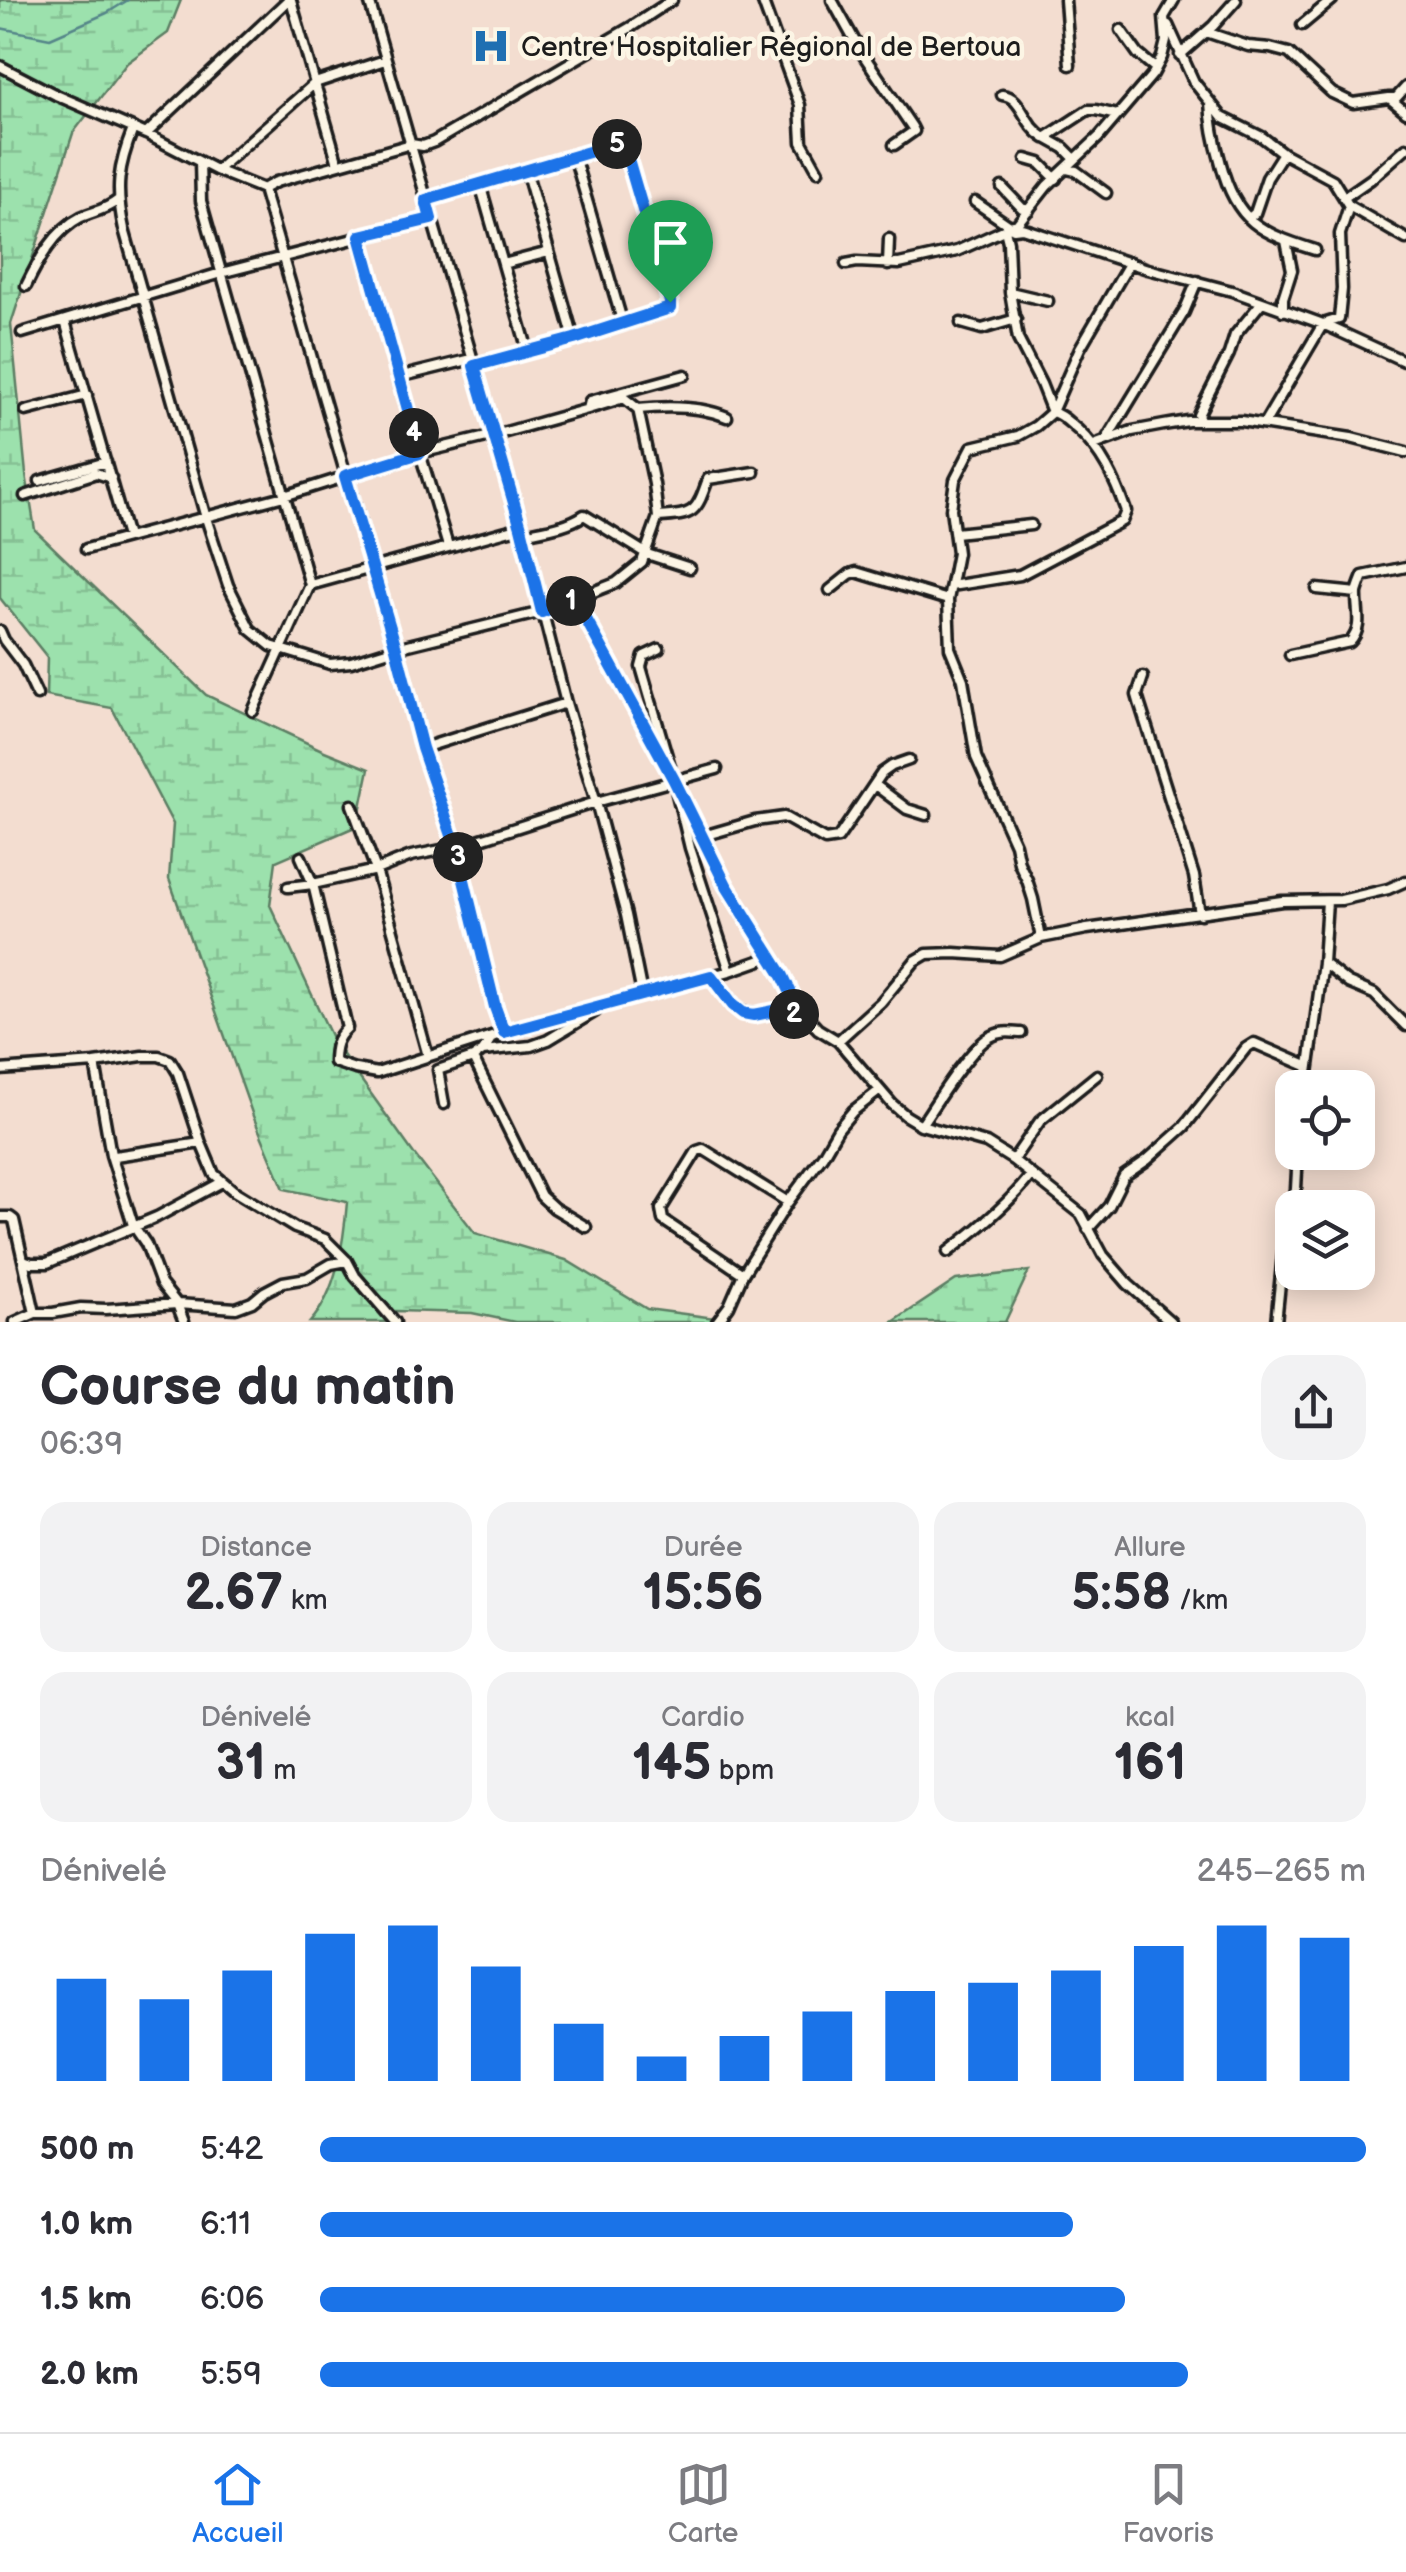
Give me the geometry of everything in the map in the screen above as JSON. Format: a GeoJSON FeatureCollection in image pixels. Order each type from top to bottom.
{"type":"FeatureCollection","features":[{"type":"Feature","properties":{"kind":"street"},"geometry":{"type":"LineString","coordinates":[[146,134],[290,0],[338,164]]}},
{"type":"Feature","properties":{"kind":"street"},"geometry":{"type":"LineString","coordinates":[[369,0],[521,527],[626,914],[642,994]]}},
{"type":"Feature","properties":{"kind":"street"},"geometry":{"type":"LineString","coordinates":[[263,189],[338,164],[411,144],[423,146],[434,142],[672,0]]}},
{"type":"Feature","properties":{"kind":"street"},"geometry":{"type":"LineString","coordinates":[[762,0],[800,104],[802,142],[818,171]]}},
{"type":"Feature","properties":{"kind":"street"},"geometry":{"type":"LineString","coordinates":[[832,0],[858,47],[912,126],[911,135],[894,145]]}},
{"type":"Feature","properties":{"kind":"street"},"geometry":{"type":"LineString","coordinates":[[1065,0],[1070,66]]}},
{"type":"Feature","properties":{"kind":"street"},"geometry":{"type":"LineString","coordinates":[[1180,55],[1236,0]]}},
{"type":"Feature","properties":{"kind":"street"},"geometry":{"type":"LineString","coordinates":[[1302,24],[1332,0]]}},
{"type":"Feature","properties":{"kind":"street"},"geometry":{"type":"LineString","coordinates":[[846,264],[888,264],[957,251],[1017,224],[1074,158],[1140,92],[1162,57],[1166,41],[1164,17],[1169,2]]}},
{"type":"Feature","properties":{"kind":"street"},"geometry":{"type":"LineString","coordinates":[[1164,17],[1194,82],[1222,117],[1334,180],[1349,206],[1406,239]]}},
{"type":"Feature","properties":{"kind":"street"},"geometry":{"type":"LineString","coordinates":[[1121,30],[1138,54],[1156,68]]}},
{"type":"Feature","properties":{"kind":"street"},"geometry":{"type":"LineString","coordinates":[[1206,32],[1289,54],[1332,94],[1353,103],[1396,98],[1406,87]]}},
{"type":"Feature","properties":{"kind":"street"},"geometry":{"type":"LineString","coordinates":[[216,170],[315,83],[385,60]]}},
{"type":"Feature","properties":{"kind":"street"},"geometry":{"type":"LineString","coordinates":[[0,66],[263,189]]}},
{"type":"Feature","properties":{"kind":"street"},"geometry":{"type":"LineString","coordinates":[[1002,94],[1015,98],[1028,124],[1074,158]]}},
{"type":"Feature","properties":{"kind":"street"},"geometry":{"type":"LineString","coordinates":[[1389,98],[1406,112]]}},
{"type":"Feature","properties":{"kind":"street"},"geometry":{"type":"LineString","coordinates":[[1210,102],[1211,130],[1227,187],[1240,211],[1260,228],[1315,250]]}},
{"type":"Feature","properties":{"kind":"street"},"geometry":{"type":"LineString","coordinates":[[1045,138],[1088,110],[1117,115]]}},
{"type":"Feature","properties":{"kind":"street"},"geometry":{"type":"LineString","coordinates":[[86,549],[206,518],[420,453],[624,398],[638,409],[658,517],[642,562],[616,583],[542,612],[351,662],[330,664],[271,646],[250,628],[236,605],[206,518],[143,296],[118,200],[119,172],[133,129]]}},
{"type":"Feature","properties":{"kind":"street"},"geometry":{"type":"LineString","coordinates":[[399,377],[528,352],[670,308],[623,142],[426,200]]}},
{"type":"Feature","properties":{"kind":"street"},"geometry":{"type":"LineString","coordinates":[[1344,197],[1406,148]]}},
{"type":"Feature","properties":{"kind":"street"},"geometry":{"type":"LineString","coordinates":[[1249,218],[1255,213],[1267,178],[1283,152]]}},
{"type":"Feature","properties":{"kind":"street"},"geometry":{"type":"LineString","coordinates":[[574,156],[623,324]]}},
{"type":"Feature","properties":{"kind":"street"},"geometry":{"type":"LineString","coordinates":[[1026,158],[1056,178]]}},
{"type":"Feature","properties":{"kind":"street"},"geometry":{"type":"LineString","coordinates":[[200,162],[201,201],[310,585],[252,711]]}},
{"type":"Feature","properties":{"kind":"street"},"geometry":{"type":"LineString","coordinates":[[1068,169],[1106,193]]}},
{"type":"Feature","properties":{"kind":"street"},"geometry":{"type":"LineString","coordinates":[[526,170],[574,339]]}},
{"type":"Feature","properties":{"kind":"street"},"geometry":{"type":"LineString","coordinates":[[480,184],[528,352]]}},
{"type":"Feature","properties":{"kind":"street"},"geometry":{"type":"LineString","coordinates":[[1002,187],[1022,208],[1029,210]]}},
{"type":"Feature","properties":{"kind":"street"},"geometry":{"type":"LineString","coordinates":[[263,189],[422,748],[456,847],[504,1032]]}},
{"type":"Feature","properties":{"kind":"street"},"geometry":{"type":"LineString","coordinates":[[26,286],[38,260],[56,238],[78,218],[107,209],[118,200]]}},
{"type":"Feature","properties":{"kind":"street"},"geometry":{"type":"LineString","coordinates":[[975,202],[1010,226],[1017,224]]}},
{"type":"Feature","properties":{"kind":"street"},"geometry":{"type":"LineString","coordinates":[[1264,424],[1323,324],[1339,319],[1340,234],[1349,206]]}},
{"type":"Feature","properties":{"kind":"street"},"geometry":{"type":"LineString","coordinates":[[22,333],[221,274],[431,219]]}},
{"type":"Feature","properties":{"kind":"street"},"geometry":{"type":"LineString","coordinates":[[1005,230],[1022,228],[1262,302],[1323,324],[1406,362]]}},
{"type":"Feature","properties":{"kind":"street"},"geometry":{"type":"LineString","coordinates":[[1005,230],[1018,339],[1052,412]]}},
{"type":"Feature","properties":{"kind":"street"},"geometry":{"type":"LineString","coordinates":[[360,236],[448,546]]}},
{"type":"Feature","properties":{"kind":"street"},"geometry":{"type":"LineString","coordinates":[[888,264],[889,239]]}},
{"type":"Feature","properties":{"kind":"street"},"geometry":{"type":"LineString","coordinates":[[1283,311],[1292,270],[1286,241]]}},
{"type":"Feature","properties":{"kind":"street"},"geometry":{"type":"LineString","coordinates":[[503,264],[549,252]]}},
{"type":"Feature","properties":{"kind":"street"},"geometry":{"type":"LineString","coordinates":[[1041,938],[1016,844],[976,756],[963,680],[950,648],[948,600],[957,553],[951,509],[955,480],[972,447],[1018,436],[1052,412],[1080,348],[1130,262]]}},
{"type":"Feature","properties":{"kind":"street"},"geometry":{"type":"LineString","coordinates":[[1106,440],[1168,340],[1197,281]]}},
{"type":"Feature","properties":{"kind":"street"},"geometry":{"type":"LineString","coordinates":[[1010,292],[1048,300]]}},
{"type":"Feature","properties":{"kind":"street"},"geometry":{"type":"LineString","coordinates":[[1201,422],[1198,415],[1235,336],[1262,302]]}},
{"type":"Feature","properties":{"kind":"street"},"geometry":{"type":"LineString","coordinates":[[961,323],[982,329],[1016,319]]}},
{"type":"Feature","properties":{"kind":"street"},"geometry":{"type":"LineString","coordinates":[[65,321],[128,538]]}},
{"type":"Feature","properties":{"kind":"street"},"geometry":{"type":"LineString","coordinates":[[588,409],[590,401],[685,374]]}},
{"type":"Feature","properties":{"kind":"street"},"geometry":{"type":"LineString","coordinates":[[26,410],[87,395]]}},
{"type":"Feature","properties":{"kind":"street"},"geometry":{"type":"LineString","coordinates":[[638,409],[714,411],[727,417]]}},
{"type":"Feature","properties":{"kind":"street"},"geometry":{"type":"LineString","coordinates":[[951,586],[1020,575],[1122,520],[1126,511],[1119,492],[1094,445],[1060,414],[1052,412]]}},
{"type":"Feature","properties":{"kind":"street"},"geometry":{"type":"LineString","coordinates":[[1094,445],[1164,425],[1241,421],[1351,438],[1406,452]]}},
{"type":"Feature","properties":{"kind":"street"},"geometry":{"type":"LineString","coordinates":[[40,482],[106,462]]}},
{"type":"Feature","properties":{"kind":"street"},"geometry":{"type":"LineString","coordinates":[[658,517],[684,516],[699,505],[708,479],[754,472]]}},
{"type":"Feature","properties":{"kind":"street"},"geometry":{"type":"LineString","coordinates":[[24,496],[96,473],[110,478]]}},
{"type":"Feature","properties":{"kind":"street"},"geometry":{"type":"LineString","coordinates":[[521,527],[528,533],[584,516],[647,554],[690,568]]}},
{"type":"Feature","properties":{"kind":"street"},"geometry":{"type":"LineString","coordinates":[[955,533],[1031,526]]}},
{"type":"Feature","properties":{"kind":"street"},"geometry":{"type":"LineString","coordinates":[[310,585],[521,527]]}},
{"type":"Feature","properties":{"kind":"street"},"geometry":{"type":"LineString","coordinates":[[1290,655],[1350,642],[1356,636],[1360,608],[1357,593],[1363,576],[1406,568]]}},
{"type":"Feature","properties":{"kind":"street"},"geometry":{"type":"LineString","coordinates":[[830,590],[856,572],[948,600]]}},
{"type":"Feature","properties":{"kind":"street"},"geometry":{"type":"LineString","coordinates":[[1317,589],[1357,593]]}},
{"type":"Feature","properties":{"kind":"street"},"geometry":{"type":"LineString","coordinates":[[575,599],[674,780],[726,885],[806,1018],[838,1042],[906,1116],[973,1138],[1013,1160],[1081,1214],[1110,1263],[1171,1322]]}},
{"type":"Feature","properties":{"kind":"street"},"geometry":{"type":"LineString","coordinates":[[0,630],[37,694]]}},
{"type":"Feature","properties":{"kind":"street"},"geometry":{"type":"LineString","coordinates":[[659,649],[644,656],[641,667],[690,848],[730,972]]}},
{"type":"Feature","properties":{"kind":"street"},"geometry":{"type":"LineString","coordinates":[[1143,677],[1137,695],[1194,876],[1200,914]]}},
{"type":"Feature","properties":{"kind":"street"},"geometry":{"type":"LineString","coordinates":[[422,748],[566,703]]}},
{"type":"Feature","properties":{"kind":"street"},"geometry":{"type":"LineString","coordinates":[[703,836],[784,817],[832,841],[888,768],[910,760]]}},
{"type":"Feature","properties":{"kind":"street"},"geometry":{"type":"LineString","coordinates":[[288,888],[376,870],[411,856],[456,847],[596,802],[717,770]]}},
{"type":"Feature","properties":{"kind":"street"},"geometry":{"type":"LineString","coordinates":[[875,785],[907,809],[926,815]]}},
{"type":"Feature","properties":{"kind":"street"},"geometry":{"type":"LineString","coordinates":[[352,805],[376,870],[428,1056]]}},
{"type":"Feature","properties":{"kind":"street"},"geometry":{"type":"LineString","coordinates":[[301,857],[313,884],[347,1028],[338,1036],[334,1062],[377,1074],[504,1032],[730,972],[770,957]]}},
{"type":"Feature","properties":{"kind":"street"},"geometry":{"type":"LineString","coordinates":[[838,1042],[881,1002],[915,961],[927,954],[1000,956],[1041,938],[1114,924],[1282,902],[1342,900],[1406,881]]}},
{"type":"Feature","properties":{"kind":"street"},"geometry":{"type":"LineString","coordinates":[[1308,1070],[1327,901]]}},
{"type":"Feature","properties":{"kind":"street"},"geometry":{"type":"LineString","coordinates":[[1323,962],[1348,983],[1374,994],[1406,1026]]}},
{"type":"Feature","properties":{"kind":"street"},"geometry":{"type":"LineString","coordinates":[[711,976],[743,1013],[754,1015],[797,1006]]}},
{"type":"Feature","properties":{"kind":"street"},"geometry":{"type":"LineString","coordinates":[[483,1051],[532,1046],[600,1009],[642,994]]}},
{"type":"Feature","properties":{"kind":"street"},"geometry":{"type":"LineString","coordinates":[[779,1010],[806,1018]]}},
{"type":"Feature","properties":{"kind":"street"},"geometry":{"type":"LineString","coordinates":[[444,1104],[438,1070],[473,1058],[492,1038],[504,1032]]}},
{"type":"Feature","properties":{"kind":"street"},"geometry":{"type":"LineString","coordinates":[[922,1124],[988,1038],[1004,1032],[1021,1033]]}},
{"type":"Feature","properties":{"kind":"street"},"geometry":{"type":"LineString","coordinates":[[1088,1229],[1109,1206],[1124,1176],[1184,1127],[1246,1048],[1254,1043],[1266,1046],[1308,1066]]}},
{"type":"Feature","properties":{"kind":"street"},"geometry":{"type":"LineString","coordinates":[[0,1070],[142,1056],[170,1060],[178,1072],[214,1174],[294,1228],[326,1238],[395,1322]]}},
{"type":"Feature","properties":{"kind":"street"},"geometry":{"type":"LineString","coordinates":[[473,1058],[540,1196],[586,1227]]}},
{"type":"Feature","properties":{"kind":"street"},"geometry":{"type":"LineString","coordinates":[[95,1063],[111,1155],[133,1226],[146,1244],[161,1284],[184,1322]]}},
{"type":"Feature","properties":{"kind":"street"},"geometry":{"type":"LineString","coordinates":[[1013,1160],[1040,1120],[1096,1075]]}},
{"type":"Feature","properties":{"kind":"street"},"geometry":{"type":"LineString","coordinates":[[717,1322],[788,1202],[838,1130],[880,1090]]}},
{"type":"Feature","properties":{"kind":"street"},"geometry":{"type":"LineString","coordinates":[[111,1155],[201,1143]]}},
{"type":"Feature","properties":{"kind":"street"},"geometry":{"type":"LineString","coordinates":[[744,1274],[663,1220],[661,1209],[697,1151],[704,1149],[788,1202]]}},
{"type":"Feature","properties":{"kind":"street"},"geometry":{"type":"LineString","coordinates":[[1276,1322],[1297,1170]]}},
{"type":"Feature","properties":{"kind":"street"},"geometry":{"type":"LineString","coordinates":[[948,1252],[1018,1192],[1032,1175]]}},
{"type":"Feature","properties":{"kind":"street"},"geometry":{"type":"LineString","coordinates":[[23,1260],[47,1263],[157,1217],[222,1182]]}},
{"type":"Feature","properties":{"kind":"street"},"geometry":{"type":"LineString","coordinates":[[0,1217],[14,1220],[35,1313]]}},
{"type":"Feature","properties":{"kind":"street"},"geometry":{"type":"LineString","coordinates":[[15,1322],[35,1313],[54,1317],[81,1308],[176,1304],[236,1308],[284,1282],[307,1278],[331,1264],[348,1262]]}},
{"type":"Feature","properties":{"kind":"street"},"geometry":{"type":"LineString","coordinates":[[106,1309],[111,1322]]}},
{"type":"Feature","properties":{"kind":"green space"},"geometry":{"type":"Polygon","coordinates":[[[0,0],[181,0],[168,33],[127,63],[73,133],[11,324],[35,530],[206,695],[369,769],[357,826],[276,861],[270,905],[334,1042],[475,1233],[566,1260],[647,1309],[745,1322],[515,1322],[472,1313],[396,1311],[388,1322],[310,1322],[333,1281],[347,1202],[284,1189],[253,1116],[169,879],[173,824],[112,708],[46,696],[47,657],[0,598],[0,0]]]}},
{"type":"Feature","properties":{"kind":"green space"},"geometry":{"type":"Polygon","coordinates":[[[1029,1271],[1005,1322],[893,1322],[956,1280],[1029,1271]]]}},
{"type":"Feature","properties":{"kind":"waterway"},"geometry":{"type":"LineString","coordinates":[[0,28],[50,38],[128,0]]}},
{"type":"Feature","properties":{"kind":"place","name":"Centre Hospitalier Régional de Bertoua"},"geometry":{"type":"Point","coordinates":[491,46]}},
{"type":"Feature","properties":{"kind":"route"},"geometry":{"type":"LineString","coordinates":[[623,142],[670,302],[670,308],[664,311],[474,366],[542,612],[575,599],[674,780],[726,885],[806,1018],[779,1010],[743,1013],[711,976],[504,1032],[456,847],[422,748],[345,476],[420,453],[360,236],[431,219],[426,200],[623,142]]}}]}
